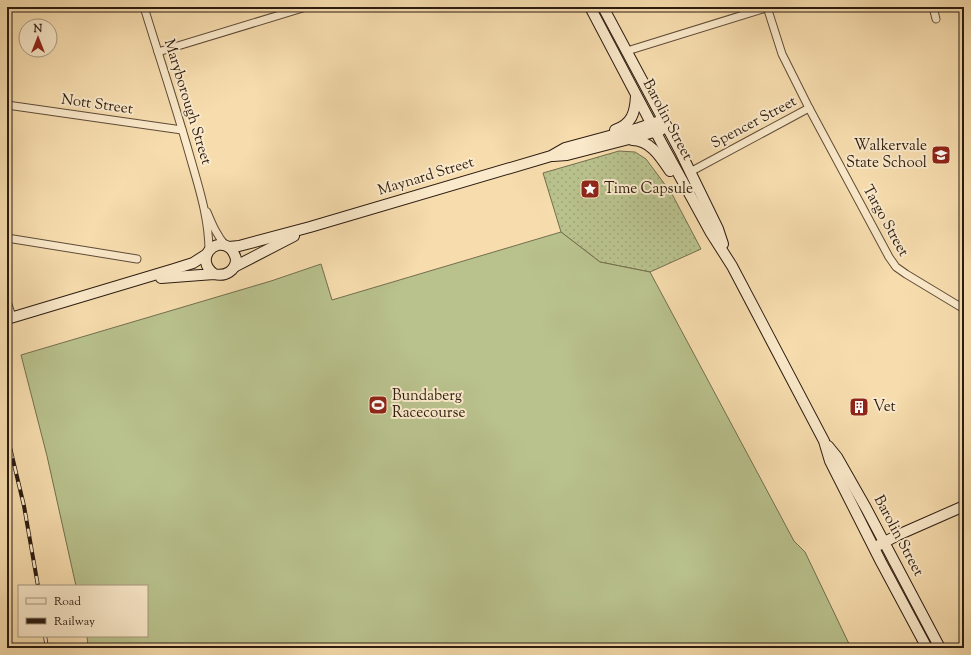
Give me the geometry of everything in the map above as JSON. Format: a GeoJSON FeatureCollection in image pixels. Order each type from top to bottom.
{"type":"FeatureCollection","features":[{"type":"Feature","properties":{"kind":"main road","name":"Barolin Street"},"geometry":{"type":"LineString","coordinates":[[590,7],[653,128],[711,233],[732,266],[824,441],[830,461],[927,648]]}},
{"type":"Feature","properties":{"kind":"main road","name":"Barolin Street"},"geometry":{"type":"LineString","coordinates":[[603,7],[690,172],[718,229],[732,266]]}},
{"type":"Feature","properties":{"kind":"main road"},"geometry":{"type":"LineString","coordinates":[[589,142],[621,128],[628,122],[634,114],[636,94]]}},
{"type":"Feature","properties":{"kind":"main road","name":"Maynard Street"},"geometry":{"type":"LineString","coordinates":[[227,246],[239,246],[310,228],[551,156],[565,148],[665,124]]}},
{"type":"Feature","properties":{"kind":"main road","name":"Maynard Street"},"geometry":{"type":"LineString","coordinates":[[551,156],[567,156],[629,139],[653,128]]}},
{"type":"Feature","properties":{"kind":"main road"},"geometry":{"type":"LineString","coordinates":[[629,139],[646,143],[658,154],[701,215]]}},
{"type":"Feature","properties":{"kind":"main road","name":"Maynard Street"},"geometry":{"type":"LineString","coordinates":[[234,267],[310,228]]}},
{"type":"Feature","properties":{"kind":"main road"},"geometry":{"type":"LineString","coordinates":[[9,318],[193,263],[216,245],[227,246],[236,256],[234,267],[231,271],[225,274],[172,277],[133,282]]}},
{"type":"Feature","properties":{"kind":"main road"},"geometry":{"type":"LineString","coordinates":[[208,252],[206,260],[207,265],[214,274]]}},
{"type":"Feature","properties":{"kind":"main road","name":"Barolin Street"},"geometry":{"type":"LineString","coordinates":[[824,441],[837,457],[940,648]]}},
{"type":"Feature","properties":{"kind":"main road"},"geometry":{"type":"LineString","coordinates":[[874,548],[898,535],[964,506]]}},
{"type":"Feature","properties":{"kind":"street","name":"Maryborough Street"},"geometry":{"type":"LineString","coordinates":[[144,7],[204,204],[216,232],[227,246]]}},
{"type":"Feature","properties":{"kind":"street"},"geometry":{"type":"LineString","coordinates":[[158,52],[306,7]]}},
{"type":"Feature","properties":{"kind":"street"},"geometry":{"type":"LineString","coordinates":[[626,51],[768,7]]}},
{"type":"Feature","properties":{"kind":"street","name":"Targo Street"},"geometry":{"type":"LineString","coordinates":[[768,7],[782,54],[809,108],[885,250],[896,267],[964,309]]}},
{"type":"Feature","properties":{"kind":"street"},"geometry":{"type":"LineString","coordinates":[[933,7],[936,19]]}},
{"type":"Feature","properties":{"kind":"street","name":"Nott Street"},"geometry":{"type":"LineString","coordinates":[[7,105],[182,130]]}},
{"type":"Feature","properties":{"kind":"street","name":"Spencer Street"},"geometry":{"type":"LineString","coordinates":[[690,172],[809,108]]}},
{"type":"Feature","properties":{"kind":"street","name":"Maryborough Street"},"geometry":{"type":"LineString","coordinates":[[204,204],[208,235],[208,252]]}},
{"type":"Feature","properties":{"kind":"street"},"geometry":{"type":"LineString","coordinates":[[7,238],[137,259]]}},
{"type":"Feature","properties":{"kind":"street"},"geometry":{"type":"LineString","coordinates":[[7,301],[9,318]]}},
{"type":"Feature","properties":{"kind":"green space"},"geometry":{"type":"Polygon","coordinates":[[[619,151],[635,152],[646,159],[672,194],[701,249],[650,272],[600,262],[561,232],[543,173],[619,151]]]}},
{"type":"Feature","properties":{"kind":"green space","name":"Bundaberg Racecourse"},"geometry":{"type":"Polygon","coordinates":[[[561,232],[600,262],[650,272],[794,541],[805,552],[851,648],[88,648],[87,637],[148,637],[148,585],[76,585],[47,456],[21,355],[271,281],[321,264],[332,300],[561,232]]]}},
{"type":"Feature","properties":{"kind":"railway"},"geometry":{"type":"LineString","coordinates":[[7,435],[24,506],[38,585]]}},
{"type":"Feature","properties":{"kind":"railway"},"geometry":{"type":"LineString","coordinates":[[45,637],[47,648]]}},
{"type":"Feature","properties":{"kind":"place","name":"Walkervale State School"},"geometry":{"type":"Point","coordinates":[941,155]}},
{"type":"Feature","properties":{"kind":"place","name":"Time Capsule"},"geometry":{"type":"Point","coordinates":[590,189]}},
{"type":"Feature","properties":{"kind":"place","name":"Bundaberg Racecourse"},"geometry":{"type":"Point","coordinates":[378,405]}},
{"type":"Feature","properties":{"kind":"place","name":"Vet"},"geometry":{"type":"Point","coordinates":[859,407]}}]}
